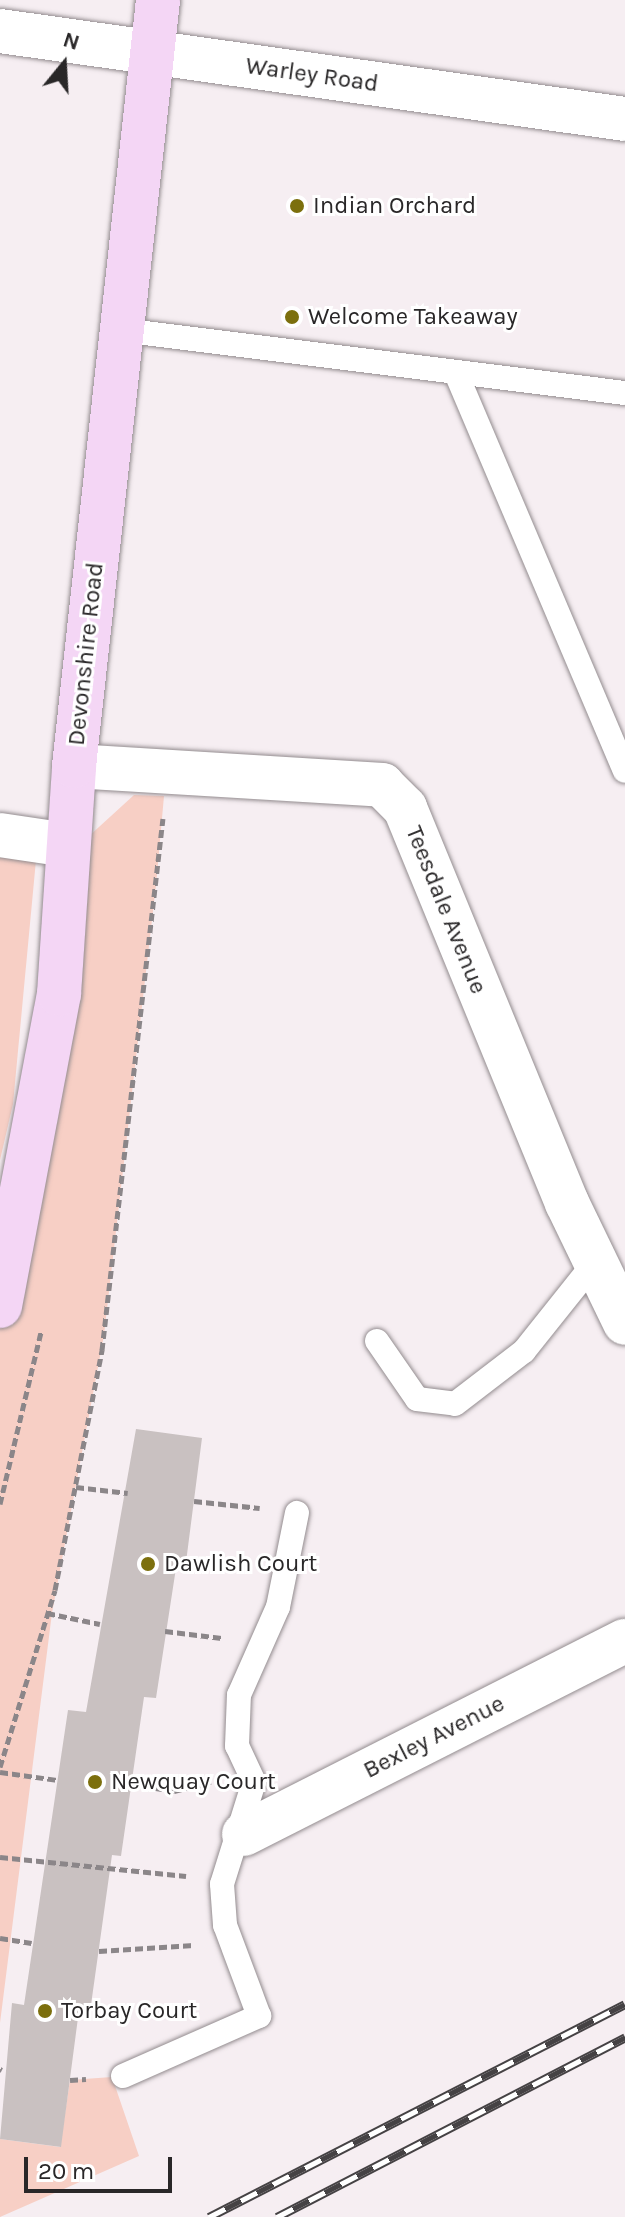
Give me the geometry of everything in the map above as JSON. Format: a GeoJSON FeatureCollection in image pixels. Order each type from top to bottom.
{"type":"FeatureCollection","features":[{"type":"Feature","properties":{"kind":"main road","name":"Devonshire Road"},"geometry":{"type":"LineString","coordinates":[[0,1306],[59,994],[74,766],[158,0]]}},
{"type":"Feature","properties":{"kind":"street","name":"Warley Road"},"geometry":{"type":"LineString","coordinates":[[0,31],[625,119]]}},
{"type":"Feature","properties":{"kind":"street","name":"Teesdale Avenue"},"geometry":{"type":"LineString","coordinates":[[74,766],[382,785],[405,808],[595,1262],[625,1323]]}},
{"type":"Feature","properties":{"kind":"street"},"geometry":{"type":"LineString","coordinates":[[0,835],[67,845]]}},
{"type":"Feature","properties":{"kind":"street","name":"Bexley Avenue"},"geometry":{"type":"LineString","coordinates":[[244,1834],[625,1641]]}},
{"type":"Feature","properties":{"kind":"lane"},"geometry":{"type":"LineString","coordinates":[[121,330],[625,393]]}},
{"type":"Feature","properties":{"kind":"lane"},"geometry":{"type":"LineString","coordinates":[[456,373],[625,771]]}},
{"type":"Feature","properties":{"kind":"lane"},"geometry":{"type":"LineString","coordinates":[[377,1341],[417,1399],[455,1404],[524,1351],[595,1262]]}},
{"type":"Feature","properties":{"kind":"lane"},"geometry":{"type":"LineString","coordinates":[[123,2076],[259,2016],[225,1925],[222,1884],[244,1834],[254,1782],[237,1746],[239,1695],[263,1644],[297,1513]]}},
{"type":"Feature","properties":{"kind":"path"},"geometry":{"type":"LineString","coordinates":[[58,1780],[0,1769],[47,1613],[76,1487],[102,1350],[166,773]]}},
{"type":"Feature","properties":{"kind":"path"},"geometry":{"type":"LineString","coordinates":[[76,1487],[128,1493]]}},
{"type":"Feature","properties":{"kind":"path"},"geometry":{"type":"LineString","coordinates":[[194,1501],[297,1513]]}},
{"type":"Feature","properties":{"kind":"path"},"geometry":{"type":"LineString","coordinates":[[47,1613],[100,1624]]}},
{"type":"Feature","properties":{"kind":"path"},"geometry":{"type":"LineString","coordinates":[[165,1631],[263,1644]]}},
{"type":"Feature","properties":{"kind":"path"},"geometry":{"type":"LineString","coordinates":[[131,1784],[174,1791],[214,1781],[237,1746]]}},
{"type":"Feature","properties":{"kind":"path"},"geometry":{"type":"LineString","coordinates":[[0,1857],[222,1884]]}},
{"type":"Feature","properties":{"kind":"path"},"geometry":{"type":"LineString","coordinates":[[99,1951],[185,1951],[225,1925]]}},
{"type":"Feature","properties":{"kind":"path"},"geometry":{"type":"LineString","coordinates":[[0,1938],[32,1943]]}},
{"type":"Feature","properties":{"kind":"shaded area"},"geometry":{"type":"Polygon","coordinates":[[[134,795],[164,796],[156,885],[104,1335],[52,1613],[0,2023],[0,1306],[88,837],[134,795]]]}},
{"type":"Feature","properties":{"kind":"shaded area"},"geometry":{"type":"Polygon","coordinates":[[[0,855],[36,860],[13,1104],[0,1160],[0,855]]]}},
{"type":"Feature","properties":{"kind":"shaded area"},"geometry":{"type":"Polygon","coordinates":[[[112,2077],[139,2156],[0,2217],[0,2139],[60,2147],[70,2080],[112,2077]]]}},
{"type":"Feature","properties":{"kind":"building"},"geometry":{"type":"Polygon","coordinates":[[[136,1429],[202,1438],[185,1570],[176,1568],[156,1698],[144,1697],[121,1856],[112,1855],[90,2012],[79,2010],[61,2147],[0,2139],[12,2003],[24,2005],[68,1710],[86,1712],[136,1429]]]}},
{"type":"Feature","properties":{"kind":"railway"},"geometry":{"type":"LineString","coordinates":[[209,2217],[625,2004]]}},
{"type":"Feature","properties":{"kind":"railway"},"geometry":{"type":"LineString","coordinates":[[277,2217],[625,2037]]}},
{"type":"Feature","properties":{"kind":"place","name":"Indian Orchard"},"geometry":{"type":"Point","coordinates":[297,206]}},
{"type":"Feature","properties":{"kind":"place","name":"Welcome Takeaway"},"geometry":{"type":"Point","coordinates":[292,317]}},
{"type":"Feature","properties":{"kind":"place","name":"Dawlish Court"},"geometry":{"type":"Point","coordinates":[148,1564]}},
{"type":"Feature","properties":{"kind":"place","name":"Newquay Court"},"geometry":{"type":"Point","coordinates":[95,1782]}},
{"type":"Feature","properties":{"kind":"place","name":"Torbay Court"},"geometry":{"type":"Point","coordinates":[45,2011]}}]}
